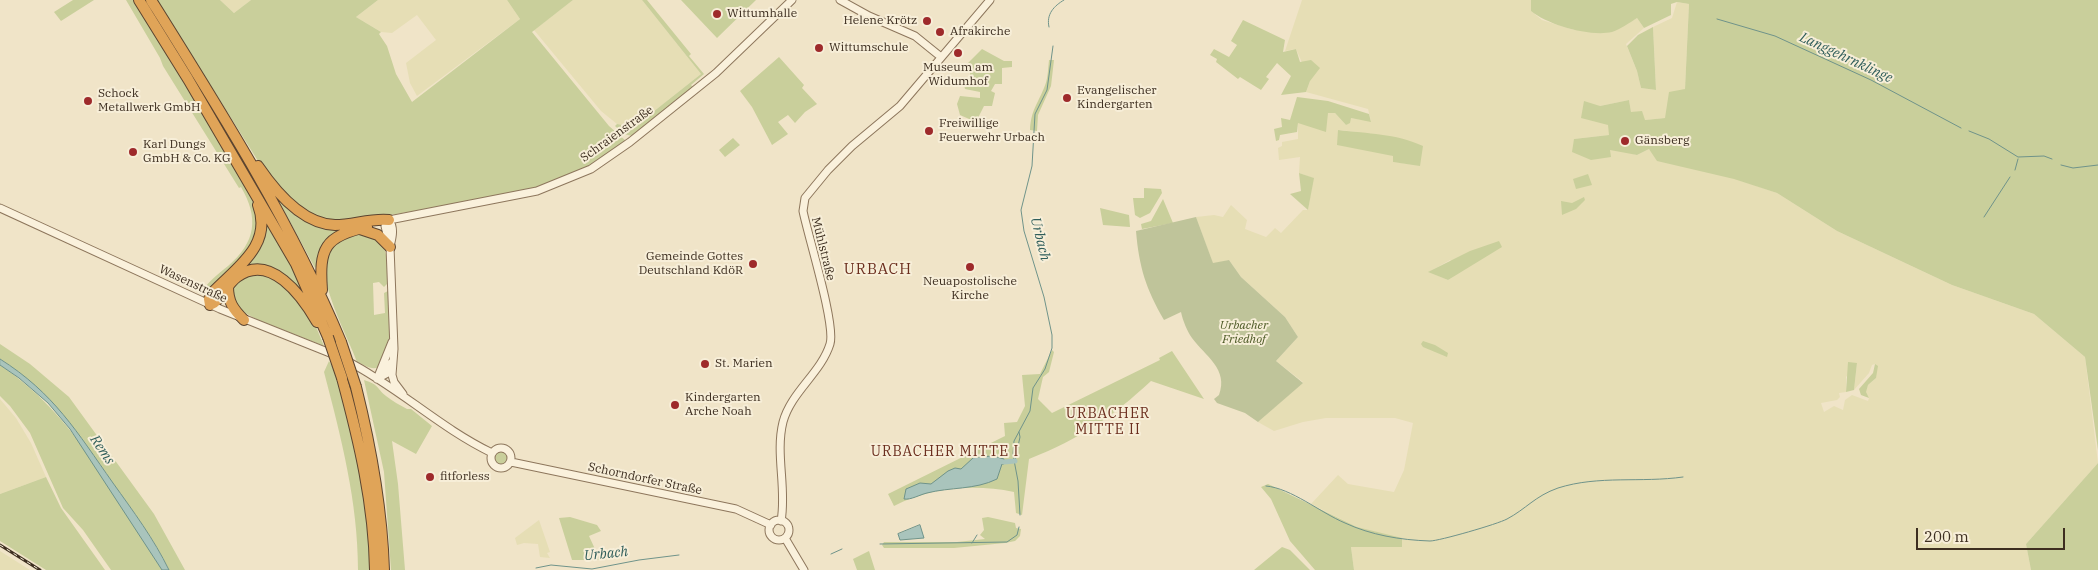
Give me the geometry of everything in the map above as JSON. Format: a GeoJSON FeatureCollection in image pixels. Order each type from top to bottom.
{"type":"FeatureCollection","features":[{"type":"Feature","properties":{"kind":"highway"},"geometry":{"type":"LineString","coordinates":[[139,0],[252,187],[296,264],[327,335],[342,378],[359,443],[372,514],[375,570]]}},
{"type":"Feature","properties":{"kind":"highway"},"geometry":{"type":"LineString","coordinates":[[151,0],[241,148],[322,296],[342,342],[371,444],[380,516],[384,570]]}},
{"type":"Feature","properties":{"kind":"highway"},"geometry":{"type":"LineString","coordinates":[[241,148],[248,152],[278,191],[310,218],[336,225],[389,220]]}},
{"type":"Feature","properties":{"kind":"highway"},"geometry":{"type":"LineString","coordinates":[[252,187],[260,212],[260,236],[256,248],[213,292],[209,299],[210,305],[215,303],[235,278],[247,271],[258,270],[272,273],[287,282],[307,305],[318,325],[327,335]]}},
{"type":"Feature","properties":{"kind":"highway"},"geometry":{"type":"LineString","coordinates":[[322,296],[320,273],[323,252],[338,236],[389,220]]}},
{"type":"Feature","properties":{"kind":"highway"},"geometry":{"type":"LineString","coordinates":[[359,229],[378,236],[390,247]]}},
{"type":"Feature","properties":{"kind":"highway"},"geometry":{"type":"LineString","coordinates":[[228,286],[228,300],[233,310],[244,320]]}},
{"type":"Feature","properties":{"kind":"street","name":"Schraienstraße"},"geometry":{"type":"LineString","coordinates":[[389,220],[537,191],[591,169],[630,142],[716,73],[792,0]]}},
{"type":"Feature","properties":{"kind":"street"},"geometry":{"type":"LineString","coordinates":[[840,0],[869,16],[915,36],[942,57]]}},
{"type":"Feature","properties":{"kind":"street","name":"Mühlstraße"},"geometry":{"type":"LineString","coordinates":[[781,521],[780,443],[783,421],[790,406],[831,344],[828,313],[803,211],[806,198],[828,170],[852,146],[900,106],[942,57],[953,47],[990,0]]}},
{"type":"Feature","properties":{"kind":"street","name":"Wasenstraße"},"geometry":{"type":"LineString","coordinates":[[0,208],[244,320],[331,353],[377,379]]}},
{"type":"Feature","properties":{"kind":"street"},"geometry":{"type":"LineString","coordinates":[[389,220],[385,226],[390,247],[394,382],[410,402]]}},
{"type":"Feature","properties":{"kind":"street"},"geometry":{"type":"LineString","coordinates":[[377,379],[394,335]]}},
{"type":"Feature","properties":{"kind":"street"},"geometry":{"type":"LineString","coordinates":[[377,379],[386,374],[392,360]]}},
{"type":"Feature","properties":{"kind":"street"},"geometry":{"type":"LineString","coordinates":[[377,379],[441,424],[492,453]]}},
{"type":"Feature","properties":{"kind":"street"},"geometry":{"type":"LineString","coordinates":[[500,448],[507,450],[512,457],[511,462],[505,468],[496,468],[491,460],[492,453],[500,448]]}},
{"type":"Feature","properties":{"kind":"street","name":"Schorndorfer Straße"},"geometry":{"type":"LineString","coordinates":[[511,462],[736,509],[771,525]]}},
{"type":"Feature","properties":{"kind":"street"},"geometry":{"type":"LineString","coordinates":[[781,521],[787,524],[789,530],[785,538],[778,540],[773,538],[770,533],[771,525],[781,521]]}},
{"type":"Feature","properties":{"kind":"street"},"geometry":{"type":"LineString","coordinates":[[785,538],[804,570]]}},
{"type":"Feature","properties":{"kind":"shaded area"},"geometry":{"type":"Polygon","coordinates":[[[220,0],[251,0],[234,13],[220,0]]]}},
{"type":"Feature","properties":{"kind":"shaded area"},"geometry":{"type":"Polygon","coordinates":[[[378,0],[507,0],[520,19],[417,96],[410,83],[406,63],[436,40],[417,15],[392,33],[381,32],[356,17],[378,0]]]}},
{"type":"Feature","properties":{"kind":"shaded area"},"geometry":{"type":"Polygon","coordinates":[[[573,0],[642,0],[701,74],[634,127],[617,124],[601,111],[534,30],[573,0]]]}},
{"type":"Feature","properties":{"kind":"shaded area"},"geometry":{"type":"Polygon","coordinates":[[[1302,0],[1531,0],[1531,11],[1542,20],[1574,30],[1611,32],[1637,18],[1644,28],[1626,44],[1637,71],[1641,88],[1656,90],[1653,27],[1672,18],[1677,2],[1689,4],[1685,89],[1665,118],[1645,120],[1631,113],[1629,100],[1600,106],[1609,125],[1609,135],[1574,139],[1637,155],[1649,149],[1777,193],[1837,231],[1952,285],[2034,314],[2085,357],[2098,463],[2026,544],[2031,570],[1354,570],[1351,547],[1402,547],[1402,539],[1357,527],[1311,504],[1338,475],[1348,484],[1394,492],[1404,470],[1413,423],[1395,418],[1326,418],[1303,422],[1274,431],[1258,422],[1303,382],[1276,361],[1298,337],[1285,317],[1241,277],[1229,260],[1213,264],[1196,217],[1214,215],[1223,217],[1231,205],[1247,220],[1245,229],[1266,237],[1275,228],[1281,233],[1303,210],[1308,210],[1313,178],[1299,173],[1300,157],[1279,160],[1278,148],[1282,146],[1282,142],[1298,139],[1298,123],[1328,113],[1335,113],[1346,125],[1351,118],[1371,121],[1368,109],[1306,92],[1310,81],[1296,49],[1285,51],[1302,0]],[[1338,130],[1393,156],[1393,162],[1420,165],[1357,132],[1338,130]],[[1450,260],[1429,272],[1448,280],[1462,270],[1450,260]],[[1857,363],[1846,377],[1846,392],[1839,393],[1840,397],[1837,400],[1821,403],[1824,412],[1834,406],[1843,410],[1845,400],[1852,395],[1868,401],[1869,398],[1865,392],[1868,385],[1876,378],[1875,364],[1872,365],[1869,373],[1854,390],[1857,363]]]}},
{"type":"Feature","properties":{"kind":"shaded area"},"geometry":{"type":"Polygon","coordinates":[[[0,399],[16,418],[31,443],[46,477],[0,494],[0,399]]]}},
{"type":"Feature","properties":{"kind":"shaded area"},"geometry":{"type":"Polygon","coordinates":[[[539,520],[550,552],[547,553],[550,558],[540,557],[538,544],[524,543],[517,545],[515,538],[539,520]]]}},
{"type":"Feature","properties":{"kind":"shaded area"},"geometry":{"type":"Polygon","coordinates":[[[0,551],[30,570],[0,570],[0,551]]]}},
{"type":"Feature","properties":{"kind":"green space"},"geometry":{"type":"Polygon","coordinates":[[[73,0],[94,0],[61,21],[54,12],[73,0]]]}},
{"type":"Feature","properties":{"kind":"green space"},"geometry":{"type":"Polygon","coordinates":[[[126,0],[133,0],[247,186],[259,212],[256,242],[207,294],[201,294],[209,282],[237,257],[249,239],[252,219],[247,198],[163,66],[126,0]]]}},
{"type":"Feature","properties":{"kind":"green space"},"geometry":{"type":"Polygon","coordinates":[[[157,0],[220,0],[234,13],[251,0],[378,0],[356,17],[381,32],[379,34],[387,46],[396,74],[412,102],[520,19],[507,0],[573,0],[532,32],[609,126],[626,141],[580,171],[540,187],[486,199],[372,218],[328,221],[310,213],[293,201],[258,161],[157,0]]]}},
{"type":"Feature","properties":{"kind":"green space"},"geometry":{"type":"Polygon","coordinates":[[[642,0],[647,0],[691,54],[689,56],[704,74],[691,85],[693,87],[632,136],[624,134],[615,126],[617,124],[634,127],[701,74],[642,0]]]}},
{"type":"Feature","properties":{"kind":"green space","name":"Wittumhalle"},"geometry":{"type":"Polygon","coordinates":[[[681,0],[756,0],[717,38],[681,0]]]}},
{"type":"Feature","properties":{"kind":"green space"},"geometry":{"type":"Polygon","coordinates":[[[1531,0],[2098,0],[2098,450],[2085,357],[2034,314],[1952,285],[1837,231],[1777,193],[1734,179],[1657,161],[1649,149],[1637,155],[1610,150],[1611,157],[1591,160],[1572,152],[1574,139],[1609,135],[1608,125],[1581,118],[1584,101],[1600,106],[1629,100],[1631,112],[1642,111],[1645,120],[1665,118],[1669,92],[1685,89],[1689,4],[1677,2],[1671,4],[1671,15],[1644,28],[1637,18],[1612,32],[1592,33],[1570,29],[1538,16],[1531,11],[1531,0]]]}},
{"type":"Feature","properties":{"kind":"green space"},"geometry":{"type":"Polygon","coordinates":[[[1243,20],[1285,40],[1283,52],[1296,49],[1300,62],[1311,60],[1320,68],[1310,81],[1306,92],[1281,95],[1291,76],[1277,63],[1266,77],[1269,79],[1261,90],[1240,77],[1238,79],[1216,62],[1217,59],[1210,55],[1214,49],[1229,57],[1237,45],[1231,41],[1243,20]]]}},
{"type":"Feature","properties":{"kind":"green space"},"geometry":{"type":"Polygon","coordinates":[[[1653,27],[1656,90],[1641,88],[1637,71],[1627,46],[1638,35],[1653,27]]]}},
{"type":"Feature","properties":{"kind":"green space"},"geometry":{"type":"Polygon","coordinates":[[[982,49],[1004,61],[1012,61],[1012,67],[1002,68],[1002,84],[995,84],[991,91],[995,93],[992,106],[984,106],[976,122],[960,115],[957,104],[960,96],[980,98],[980,92],[965,89],[964,85],[971,81],[970,73],[965,66],[982,49]]]}},
{"type":"Feature","properties":{"kind":"green space"},"geometry":{"type":"Polygon","coordinates":[[[779,57],[804,85],[802,88],[817,104],[805,112],[795,123],[788,115],[778,122],[788,134],[772,145],[752,107],[740,91],[779,57]]]}},
{"type":"Feature","properties":{"kind":"green space"},"geometry":{"type":"Polygon","coordinates":[[[1049,60],[1054,60],[1051,86],[1038,115],[1037,131],[1030,130],[1033,113],[1046,82],[1049,60]]]}},
{"type":"Feature","properties":{"kind":"green space"},"geometry":{"type":"Polygon","coordinates":[[[1297,97],[1328,101],[1369,114],[1371,122],[1351,118],[1350,123],[1346,125],[1335,113],[1328,113],[1326,132],[1298,123],[1297,132],[1280,135],[1279,140],[1276,141],[1274,129],[1282,127],[1281,118],[1290,120],[1297,97]]]}},
{"type":"Feature","properties":{"kind":"green space"},"geometry":{"type":"Polygon","coordinates":[[[1338,130],[1392,136],[1423,146],[1420,166],[1393,162],[1393,156],[1337,145],[1338,130]]]}},
{"type":"Feature","properties":{"kind":"green space"},"geometry":{"type":"Polygon","coordinates":[[[733,138],[740,145],[725,157],[719,150],[733,138]]]}},
{"type":"Feature","properties":{"kind":"green space"},"geometry":{"type":"Polygon","coordinates":[[[1299,173],[1314,178],[1308,210],[1290,194],[1301,191],[1299,173]]]}},
{"type":"Feature","properties":{"kind":"green space"},"geometry":{"type":"Polygon","coordinates":[[[1588,174],[1592,185],[1576,189],[1573,179],[1588,174]]]}},
{"type":"Feature","properties":{"kind":"green space"},"geometry":{"type":"Polygon","coordinates":[[[1144,188],[1161,189],[1162,193],[1150,213],[1140,218],[1135,215],[1133,198],[1144,198],[1144,188]]]}},
{"type":"Feature","properties":{"kind":"green space"},"geometry":{"type":"Polygon","coordinates":[[[275,194],[310,220],[380,221],[340,232],[315,268],[275,194]]]}},
{"type":"Feature","properties":{"kind":"green space"},"geometry":{"type":"Polygon","coordinates":[[[1584,197],[1585,200],[1576,209],[1562,215],[1561,201],[1572,203],[1584,197]]]}},
{"type":"Feature","properties":{"kind":"green space"},"geometry":{"type":"Polygon","coordinates":[[[1163,199],[1173,223],[1142,229],[1141,224],[1151,221],[1163,199]]]}},
{"type":"Feature","properties":{"kind":"green space"},"geometry":{"type":"Polygon","coordinates":[[[1100,208],[1129,215],[1130,227],[1103,225],[1100,208]]]}},
{"type":"Feature","properties":{"kind":"green space","name":"Urbacher Friedhof"},"geometry":{"type":"Polygon","coordinates":[[[1196,217],[1213,263],[1229,260],[1241,277],[1285,317],[1298,337],[1276,361],[1303,383],[1258,422],[1245,413],[1217,403],[1214,399],[1219,395],[1221,386],[1218,370],[1190,335],[1181,312],[1164,320],[1152,298],[1144,277],[1136,231],[1196,217]]]}},
{"type":"Feature","properties":{"kind":"green space"},"geometry":{"type":"Polygon","coordinates":[[[267,218],[309,301],[262,267],[215,295],[265,227],[267,218]]]}},
{"type":"Feature","properties":{"kind":"green space"},"geometry":{"type":"Polygon","coordinates":[[[358,232],[376,239],[385,250],[386,256],[388,283],[384,287],[379,282],[373,283],[374,315],[385,313],[384,293],[388,291],[391,308],[389,345],[382,364],[376,368],[357,362],[333,304],[324,270],[325,256],[330,246],[358,232]]]}},
{"type":"Feature","properties":{"kind":"green space"},"geometry":{"type":"Polygon","coordinates":[[[1499,241],[1502,247],[1448,280],[1428,272],[1470,251],[1499,241]]]}},
{"type":"Feature","properties":{"kind":"green space"},"geometry":{"type":"Polygon","coordinates":[[[255,272],[284,282],[312,317],[324,346],[258,320],[238,309],[231,289],[234,283],[255,272]]]}},
{"type":"Feature","properties":{"kind":"green space"},"geometry":{"type":"Polygon","coordinates":[[[1423,341],[1435,345],[1448,353],[1447,357],[1423,347],[1421,344],[1423,341]]]}},
{"type":"Feature","properties":{"kind":"green space"},"geometry":{"type":"Polygon","coordinates":[[[0,344],[30,364],[69,397],[154,514],[185,570],[169,570],[144,527],[64,416],[35,386],[0,359],[0,344]]]}},
{"type":"Feature","properties":{"kind":"green space"},"geometry":{"type":"Polygon","coordinates":[[[1052,350],[1054,352],[1049,372],[1043,377],[1038,399],[1052,413],[1160,360],[1159,358],[1172,351],[1204,399],[1151,381],[1109,416],[1080,435],[1029,459],[1022,515],[1016,513],[1014,492],[984,488],[938,491],[894,506],[888,494],[1005,436],[1004,423],[1017,422],[1025,406],[1022,375],[1040,374],[1052,350]]]}},
{"type":"Feature","properties":{"kind":"green space"},"geometry":{"type":"Polygon","coordinates":[[[329,361],[343,396],[359,468],[368,529],[370,570],[358,570],[352,495],[324,372],[329,361]]]}},
{"type":"Feature","properties":{"kind":"green space"},"geometry":{"type":"Polygon","coordinates":[[[1848,362],[1857,363],[1854,390],[1846,392],[1848,362]]]}},
{"type":"Feature","properties":{"kind":"green space"},"geometry":{"type":"Polygon","coordinates":[[[1875,364],[1878,366],[1876,378],[1868,385],[1866,392],[1869,398],[1861,395],[1859,389],[1873,373],[1875,364]]]}},
{"type":"Feature","properties":{"kind":"green space"},"geometry":{"type":"Polygon","coordinates":[[[0,365],[50,407],[72,432],[92,458],[162,570],[111,570],[83,530],[63,508],[30,433],[0,396],[0,365]]]}},
{"type":"Feature","properties":{"kind":"green space"},"geometry":{"type":"Polygon","coordinates":[[[364,380],[375,385],[393,401],[407,409],[411,409],[432,426],[416,454],[392,441],[398,484],[405,570],[391,570],[384,472],[364,380]]]}},
{"type":"Feature","properties":{"kind":"green space"},"geometry":{"type":"Polygon","coordinates":[[[502,450],[508,452],[510,458],[508,464],[502,466],[496,464],[494,458],[496,452],[502,450]]]}},
{"type":"Feature","properties":{"kind":"green space"},"geometry":{"type":"Polygon","coordinates":[[[2098,463],[2098,570],[2031,570],[2026,544],[2098,463]]]}},
{"type":"Feature","properties":{"kind":"green space"},"geometry":{"type":"Polygon","coordinates":[[[46,477],[61,508],[105,570],[46,570],[0,541],[0,494],[46,477]]]}},
{"type":"Feature","properties":{"kind":"green space"},"geometry":{"type":"Polygon","coordinates":[[[1268,484],[1357,527],[1402,538],[1402,547],[1351,547],[1354,570],[1315,570],[1290,541],[1271,499],[1261,487],[1268,484]]]}},
{"type":"Feature","properties":{"kind":"green space"},"geometry":{"type":"Polygon","coordinates":[[[570,517],[597,525],[601,531],[589,536],[600,560],[572,560],[559,518],[570,517]]]}},
{"type":"Feature","properties":{"kind":"green space"},"geometry":{"type":"Polygon","coordinates":[[[988,517],[1015,523],[1016,528],[1021,529],[1020,536],[1015,541],[1005,543],[954,548],[884,548],[882,545],[884,542],[957,542],[985,539],[980,535],[984,530],[982,518],[988,517]]]}},
{"type":"Feature","properties":{"kind":"green space"},"geometry":{"type":"Polygon","coordinates":[[[1282,547],[1290,550],[1310,570],[1254,570],[1282,547]]]}},
{"type":"Feature","properties":{"kind":"green space"},"geometry":{"type":"Polygon","coordinates":[[[869,551],[875,570],[857,570],[853,559],[869,551]]]}},
{"type":"Feature","properties":{"kind":"water"},"geometry":{"type":"Polygon","coordinates":[[[0,359],[19,372],[50,400],[76,430],[143,525],[169,570],[162,570],[70,429],[48,403],[19,378],[0,365],[0,359]]]}},
{"type":"Feature","properties":{"kind":"water"},"geometry":{"type":"Polygon","coordinates":[[[993,456],[1004,459],[1004,464],[1002,464],[997,479],[989,483],[936,491],[904,499],[906,489],[920,483],[931,484],[948,471],[955,468],[961,469],[973,458],[993,456]]]}},
{"type":"Feature","properties":{"kind":"water"},"geometry":{"type":"Polygon","coordinates":[[[920,525],[924,538],[900,540],[898,534],[920,525]]]}},
{"type":"Feature","properties":{"kind":"waterway","name":"Urbach"},"geometry":{"type":"LineString","coordinates":[[1049,27],[1050,14],[1064,0]]}},
{"type":"Feature","properties":{"kind":"waterway","name":"Langgehrnklinge"},"geometry":{"type":"LineString","coordinates":[[1717,19],[1775,36],[1871,80],[1961,128]]}},
{"type":"Feature","properties":{"kind":"waterway","name":"Urbach"},"geometry":{"type":"LineString","coordinates":[[1020,515],[1018,481],[1013,455],[1014,441],[1030,411],[1033,388],[1045,369],[1052,348],[1052,335],[1044,297],[1024,231],[1021,210],[1032,166],[1035,114],[1047,90],[1053,46]]}},
{"type":"Feature","properties":{"kind":"waterway","name":"Langgehrnklinge"},"geometry":{"type":"LineString","coordinates":[[1969,131],[1989,139],[2018,157],[2044,156],[2052,159]]}},
{"type":"Feature","properties":{"kind":"waterway"},"geometry":{"type":"LineString","coordinates":[[2015,170],[2018,159]]}},
{"type":"Feature","properties":{"kind":"waterway","name":"Langgehrnklinge"},"geometry":{"type":"LineString","coordinates":[[2061,165],[2073,168],[2098,165]]}},
{"type":"Feature","properties":{"kind":"waterway"},"geometry":{"type":"LineString","coordinates":[[1984,217],[2010,177]]}},
{"type":"Feature","properties":{"kind":"waterway","name":"Urbach"},"geometry":{"type":"LineString","coordinates":[[1015,460],[1020,437],[1019,432]]}},
{"type":"Feature","properties":{"kind":"waterway","name":"Urbach"},"geometry":{"type":"LineString","coordinates":[[1004,462],[1015,461]]}},
{"type":"Feature","properties":{"kind":"waterway"},"geometry":{"type":"LineString","coordinates":[[1266,486],[1286,491],[1336,519],[1365,531],[1397,538],[1430,541],[1481,528],[1507,519],[1550,491],[1573,484],[1604,480],[1683,477]]}},
{"type":"Feature","properties":{"kind":"waterway","name":"Urbach"},"geometry":{"type":"LineString","coordinates":[[880,544],[1007,542],[1017,535],[1019,527]]}},
{"type":"Feature","properties":{"kind":"waterway","name":"Urbach"},"geometry":{"type":"LineString","coordinates":[[972,543],[977,535]]}},
{"type":"Feature","properties":{"kind":"waterway","name":"Urbach"},"geometry":{"type":"LineString","coordinates":[[831,554],[842,549]]}},
{"type":"Feature","properties":{"kind":"waterway","name":"Urbach"},"geometry":{"type":"LineString","coordinates":[[536,568],[551,565],[592,569],[679,555]]}},
{"type":"Feature","properties":{"kind":"railway"},"geometry":{"type":"LineString","coordinates":[[0,545],[40,570]]}},
{"type":"Feature","properties":{"kind":"place","name":"Wittumhalle"},"geometry":{"type":"Point","coordinates":[717,14]}},
{"type":"Feature","properties":{"kind":"place","name":"Helene Krötz"},"geometry":{"type":"Point","coordinates":[927,21]}},
{"type":"Feature","properties":{"kind":"place","name":"Afrakirche"},"geometry":{"type":"Point","coordinates":[940,32]}},
{"type":"Feature","properties":{"kind":"place","name":"Wittumschule"},"geometry":{"type":"Point","coordinates":[819,48]}},
{"type":"Feature","properties":{"kind":"place","name":"Museum am Widumhof"},"geometry":{"type":"Point","coordinates":[958,53]}},
{"type":"Feature","properties":{"kind":"place","name":"Evangelischer Kindergarten"},"geometry":{"type":"Point","coordinates":[1067,98]}},
{"type":"Feature","properties":{"kind":"place","name":"Schock Metallwerk GmbH"},"geometry":{"type":"Point","coordinates":[88,101]}},
{"type":"Feature","properties":{"kind":"place","name":"Freiwillige Feuerwehr Urbach"},"geometry":{"type":"Point","coordinates":[929,131]}},
{"type":"Feature","properties":{"kind":"place","name":"Gänsberg"},"geometry":{"type":"Point","coordinates":[1625,141]}},
{"type":"Feature","properties":{"kind":"place","name":"Karl Dungs GmbH & Co. KG"},"geometry":{"type":"Point","coordinates":[133,152]}},
{"type":"Feature","properties":{"kind":"place","name":"Gemeinde Gottes Deutschland KdöR"},"geometry":{"type":"Point","coordinates":[753,264]}},
{"type":"Feature","properties":{"kind":"place","name":"Neuapostolische Kirche"},"geometry":{"type":"Point","coordinates":[970,267]}},
{"type":"Feature","properties":{"kind":"place","name":"St. Marien"},"geometry":{"type":"Point","coordinates":[705,364]}},
{"type":"Feature","properties":{"kind":"place","name":"Kindergarten Arche Noah"},"geometry":{"type":"Point","coordinates":[675,405]}},
{"type":"Feature","properties":{"kind":"place","name":"fitforless"},"geometry":{"type":"Point","coordinates":[430,477]}},
{"type":"Feature","properties":{"kind":"district","name":"URBACH"},"geometry":{"type":"Point","coordinates":[878,270]}},
{"type":"Feature","properties":{"kind":"district","name":"URBACHER MITTE II"},"geometry":{"type":"Point","coordinates":[1108,422]}},
{"type":"Feature","properties":{"kind":"district","name":"URBACHER MITTE I"},"geometry":{"type":"Point","coordinates":[945,452]}},
{"type":"Feature","properties":{"kind":"water label","name":"Rems"},"geometry":{"type":"Point","coordinates":[102,450]}}]}
